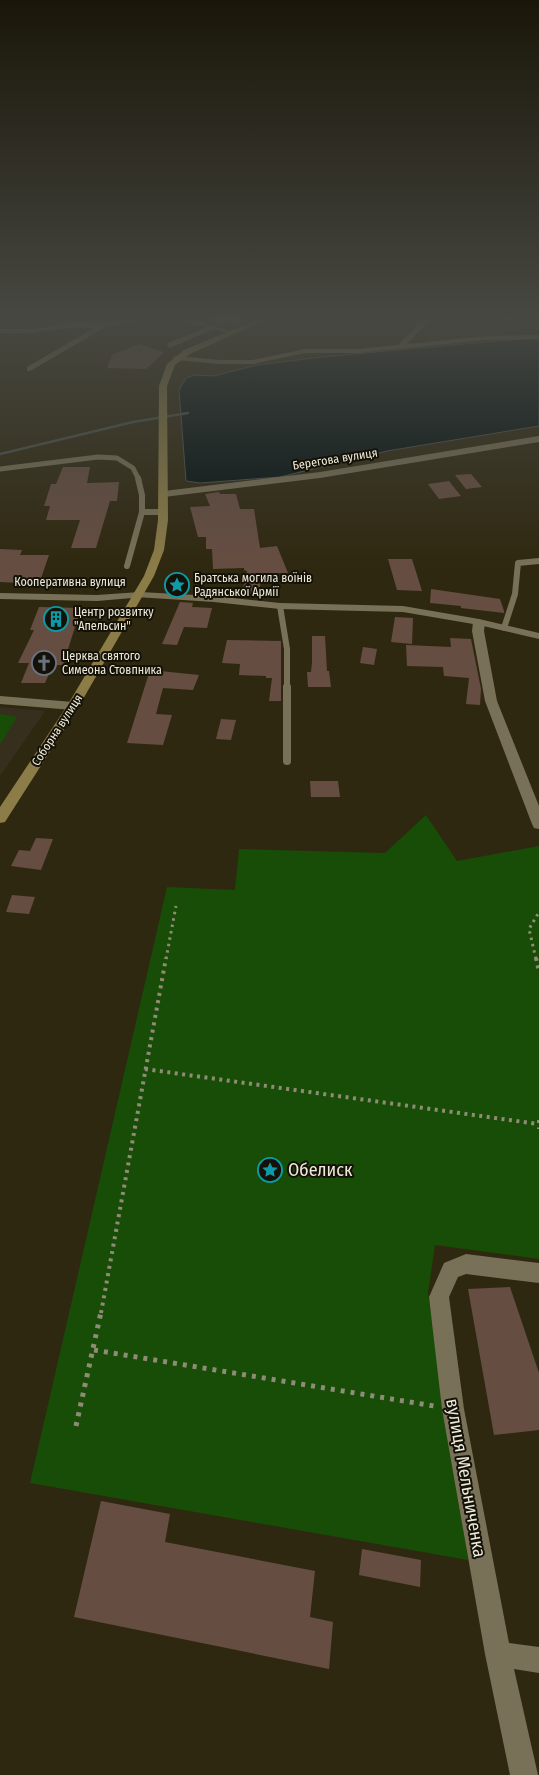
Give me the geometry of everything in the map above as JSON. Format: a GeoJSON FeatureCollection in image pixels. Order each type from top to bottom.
{"type":"FeatureCollection","features":[{"type":"Feature","properties":{"kind":"main road","name":"Соборна вулиця"},"geometry":{"type":"LineString","coordinates":[[0,818],[73,706],[140,595],[149,576],[158,550],[164,512],[162,403]]}},
{"type":"Feature","properties":{"kind":"street","name":"Берегова вулиця"},"geometry":{"type":"LineString","coordinates":[[164,494],[320,476],[539,439]]}},
{"type":"Feature","properties":{"kind":"street","name":"Кооперативна вулиця"},"geometry":{"type":"LineString","coordinates":[[0,596],[97,598],[140,595],[214,599],[280,606],[403,609],[479,622],[539,636]]}},
{"type":"Feature","properties":{"kind":"street"},"geometry":{"type":"LineString","coordinates":[[479,622],[478,631],[491,701],[539,824]]}},
{"type":"Feature","properties":{"kind":"street"},"geometry":{"type":"LineString","coordinates":[[0,700],[73,706]]}},
{"type":"Feature","properties":{"kind":"street","name":"вулиця Мельниченка"},"geometry":{"type":"LineString","coordinates":[[524,1775],[498,1654],[453,1409],[439,1297],[451,1270],[466,1264],[539,1273]]}},
{"type":"Feature","properties":{"kind":"street"},"geometry":{"type":"LineString","coordinates":[[498,1654],[539,1660]]}},
{"type":"Feature","properties":{"kind":"lane"},"geometry":{"type":"LineString","coordinates":[[0,469],[98,457],[116,458],[133,468],[138,476],[142,495],[142,512],[127,566]]}},
{"type":"Feature","properties":{"kind":"lane"},"geometry":{"type":"LineString","coordinates":[[142,512],[164,512]]}},
{"type":"Feature","properties":{"kind":"lane"},"geometry":{"type":"LineString","coordinates":[[504,628],[515,594],[518,563],[539,561]]}},
{"type":"Feature","properties":{"kind":"lane"},"geometry":{"type":"LineString","coordinates":[[280,606],[288,649],[287,761]]}},
{"type":"Feature","properties":{"kind":"path"},"geometry":{"type":"LineString","coordinates":[[76,1426],[94,1350],[176,906]]}},
{"type":"Feature","properties":{"kind":"path"},"geometry":{"type":"LineString","coordinates":[[539,912],[529,929],[539,972]]}},
{"type":"Feature","properties":{"kind":"path"},"geometry":{"type":"LineString","coordinates":[[145,1069],[538,1124]]}},
{"type":"Feature","properties":{"kind":"path"},"geometry":{"type":"LineString","coordinates":[[539,1120],[539,1129]]}},
{"type":"Feature","properties":{"kind":"path"},"geometry":{"type":"LineString","coordinates":[[94,1350],[453,1409]]}},
{"type":"Feature","properties":{"kind":"shaded area"},"geometry":{"type":"Polygon","coordinates":[[[180,403],[539,403],[539,426],[387,451],[280,477],[200,483],[186,481],[180,403]]]}},
{"type":"Feature","properties":{"kind":"shaded area"},"geometry":{"type":"Polygon","coordinates":[[[0,707],[45,711],[0,776],[0,707]]]}},
{"type":"Feature","properties":{"kind":"green space"},"geometry":{"type":"Polygon","coordinates":[[[0,714],[17,717],[1,743],[0,743],[0,714]]]}},
{"type":"Feature","properties":{"kind":"green space"},"geometry":{"type":"Polygon","coordinates":[[[426,815],[457,861],[539,846],[539,1259],[435,1245],[428,1293],[468,1560],[30,1483],[167,887],[235,890],[239,849],[385,853],[426,815]]]}},
{"type":"Feature","properties":{"kind":"building"},"geometry":{"type":"Polygon","coordinates":[[[63,467],[90,467],[87,483],[119,482],[117,501],[110,501],[96,548],[71,548],[80,520],[46,520],[50,506],[44,506],[51,484],[56,484],[63,467]]]}},
{"type":"Feature","properties":{"kind":"building"},"geometry":{"type":"Polygon","coordinates":[[[471,474],[482,487],[466,489],[455,475],[471,474]]]}},
{"type":"Feature","properties":{"kind":"building"},"geometry":{"type":"Polygon","coordinates":[[[449,481],[461,496],[439,499],[428,484],[449,481]]]}},
{"type":"Feature","properties":{"kind":"building"},"geometry":{"type":"Polygon","coordinates":[[[219,492],[220,494],[236,494],[240,509],[254,509],[260,548],[277,546],[288,573],[263,573],[258,595],[242,594],[247,571],[244,568],[213,569],[212,549],[206,549],[206,537],[198,537],[190,507],[210,506],[205,494],[219,492]]]}},
{"type":"Feature","properties":{"kind":"building"},"geometry":{"type":"Polygon","coordinates":[[[0,549],[22,550],[20,555],[49,555],[39,584],[0,582],[0,549]]]}},
{"type":"Feature","properties":{"kind":"building"},"geometry":{"type":"Polygon","coordinates":[[[388,559],[412,559],[422,591],[397,590],[388,559]]]}},
{"type":"Feature","properties":{"kind":"building"},"geometry":{"type":"Polygon","coordinates":[[[431,589],[500,599],[504,613],[430,603],[431,589]]]}},
{"type":"Feature","properties":{"kind":"building"},"geometry":{"type":"Polygon","coordinates":[[[180,602],[193,603],[192,607],[212,608],[207,628],[184,627],[177,645],[162,644],[180,602]]]}},
{"type":"Feature","properties":{"kind":"building"},"geometry":{"type":"Polygon","coordinates":[[[39,607],[81,608],[63,665],[53,665],[45,683],[21,683],[29,663],[18,663],[34,630],[30,630],[39,607]]]}},
{"type":"Feature","properties":{"kind":"building"},"geometry":{"type":"Polygon","coordinates":[[[395,617],[413,618],[412,644],[391,642],[395,617]]]}},
{"type":"Feature","properties":{"kind":"building"},"geometry":{"type":"Polygon","coordinates":[[[312,636],[325,636],[327,671],[329,671],[331,687],[308,687],[307,672],[311,672],[312,636]]]}},
{"type":"Feature","properties":{"kind":"building"},"geometry":{"type":"Polygon","coordinates":[[[450,638],[471,639],[481,689],[480,705],[466,704],[469,678],[444,676],[443,667],[407,666],[406,645],[451,647],[450,638]]]}},
{"type":"Feature","properties":{"kind":"building"},"geometry":{"type":"Polygon","coordinates":[[[227,640],[281,641],[281,701],[269,701],[272,678],[239,675],[240,664],[222,663],[227,640]]]}},
{"type":"Feature","properties":{"kind":"building"},"geometry":{"type":"Polygon","coordinates":[[[363,647],[377,649],[374,665],[360,663],[363,647]]]}},
{"type":"Feature","properties":{"kind":"building"},"geometry":{"type":"Polygon","coordinates":[[[150,670],[199,675],[193,690],[163,688],[156,714],[172,715],[163,745],[127,743],[150,670]]]}},
{"type":"Feature","properties":{"kind":"building"},"geometry":{"type":"Polygon","coordinates":[[[221,719],[236,720],[231,740],[216,739],[221,719]]]}},
{"type":"Feature","properties":{"kind":"building"},"geometry":{"type":"Polygon","coordinates":[[[310,781],[338,781],[340,797],[311,797],[310,781]]]}},
{"type":"Feature","properties":{"kind":"building"},"geometry":{"type":"Polygon","coordinates":[[[36,838],[53,839],[41,870],[11,866],[19,850],[30,851],[36,838]]]}},
{"type":"Feature","properties":{"kind":"building"},"geometry":{"type":"Polygon","coordinates":[[[12,895],[35,897],[29,914],[6,912],[12,895]]]}},
{"type":"Feature","properties":{"kind":"building"},"geometry":{"type":"Polygon","coordinates":[[[510,1287],[539,1373],[539,1430],[494,1435],[468,1289],[510,1287]]]}},
{"type":"Feature","properties":{"kind":"building"},"geometry":{"type":"Polygon","coordinates":[[[101,1501],[170,1514],[165,1542],[315,1571],[310,1617],[333,1622],[329,1669],[74,1617],[101,1501]]]}},
{"type":"Feature","properties":{"kind":"building"},"geometry":{"type":"Polygon","coordinates":[[[362,1549],[421,1560],[420,1587],[359,1575],[362,1549]]]}},
{"type":"Feature","properties":{"kind":"waterway"},"geometry":{"type":"LineString","coordinates":[[0,454],[133,422],[188,413]]}},
{"type":"Feature","properties":{"kind":"place","name":"Братська могила воїнів Радянської Армії"},"geometry":{"type":"Point","coordinates":[177,585]}},
{"type":"Feature","properties":{"kind":"place","name":"Центр розвитку \"Апельсин\""},"geometry":{"type":"Point","coordinates":[56,619]}},
{"type":"Feature","properties":{"kind":"place","name":"Церква святого Симеона Стовпника"},"geometry":{"type":"Point","coordinates":[44,663]}},
{"type":"Feature","properties":{"kind":"place","name":"Обелиск"},"geometry":{"type":"Point","coordinates":[270,1170]}}]}
